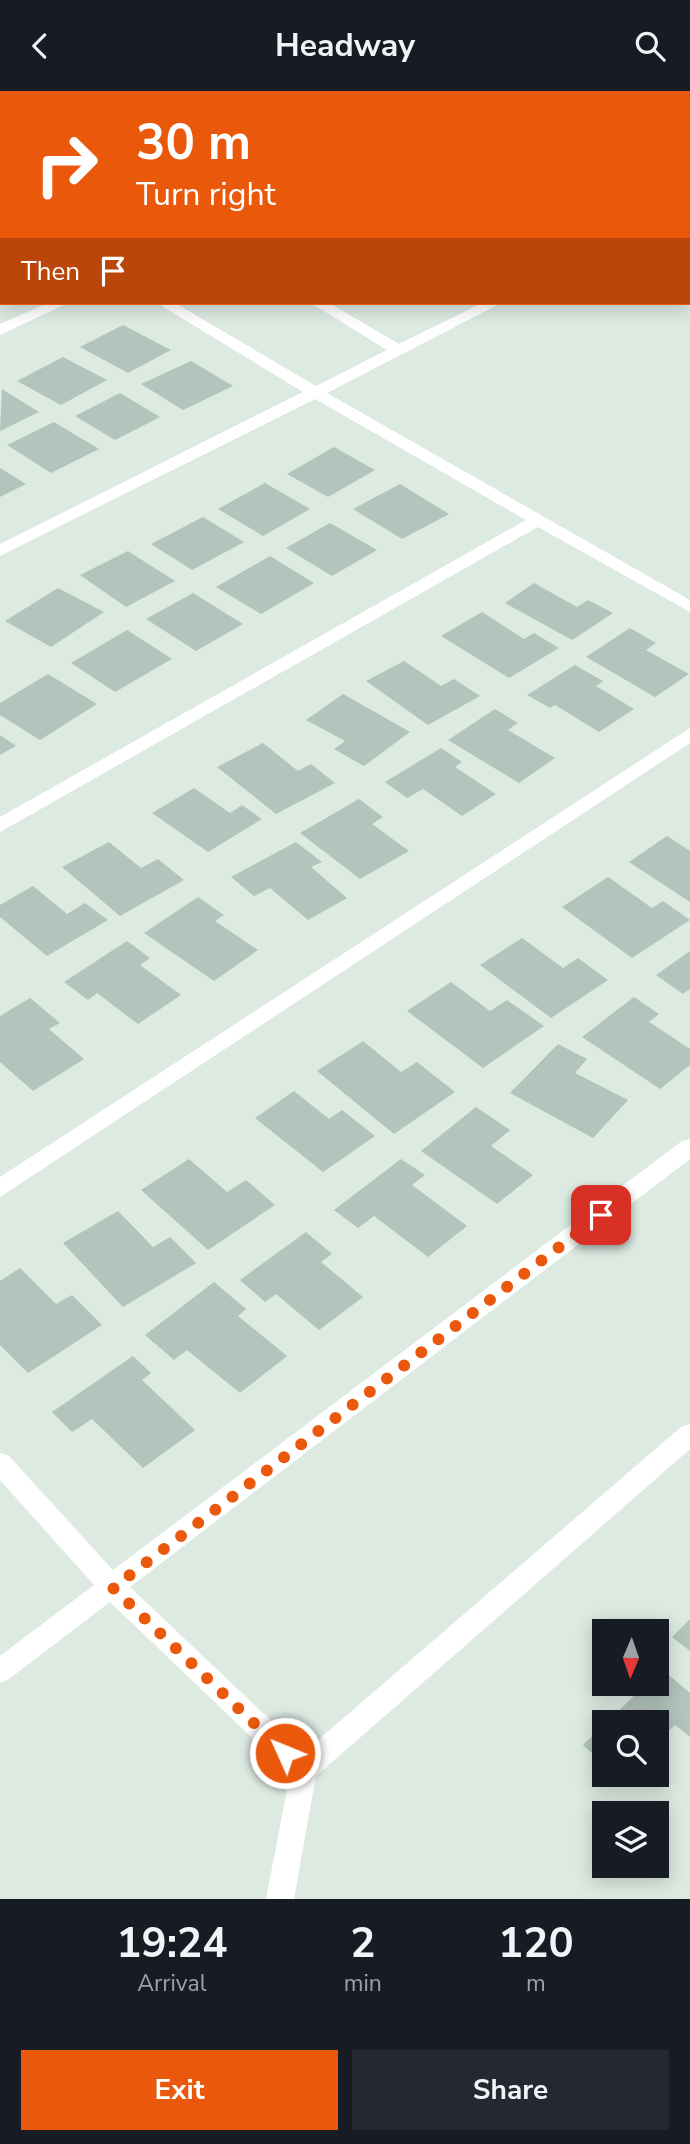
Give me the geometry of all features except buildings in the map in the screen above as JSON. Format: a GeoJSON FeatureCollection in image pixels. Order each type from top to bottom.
{"type":"FeatureCollection","features":[{"type":"Feature","properties":{"kind":"street"},"geometry":{"type":"LineString","coordinates":[[0,330],[56,305]]}},
{"type":"Feature","properties":{"kind":"street"},"geometry":{"type":"LineString","coordinates":[[168,305],[316,393],[690,607]]}},
{"type":"Feature","properties":{"kind":"street"},"geometry":{"type":"LineString","coordinates":[[322,305],[397,350]]}},
{"type":"Feature","properties":{"kind":"street"},"geometry":{"type":"LineString","coordinates":[[0,551],[489,305]]}},
{"type":"Feature","properties":{"kind":"street"},"geometry":{"type":"LineString","coordinates":[[0,826],[538,520]]}},
{"type":"Feature","properties":{"kind":"street"},"geometry":{"type":"LineString","coordinates":[[0,1188],[690,734]]}},
{"type":"Feature","properties":{"kind":"street"},"geometry":{"type":"LineString","coordinates":[[0,1671],[113,1588],[690,1147]]}},
{"type":"Feature","properties":{"kind":"street"},"geometry":{"type":"LineString","coordinates":[[280,1899],[304,1770],[690,1434]]}},
{"type":"Feature","properties":{"kind":"street"},"geometry":{"type":"LineString","coordinates":[[0,1463],[113,1588],[304,1770]]}},
{"type":"Feature","properties":{"kind":"route"},"geometry":{"type":"LineString","coordinates":[[285,1753],[113,1588],[601,1215]]}}]}
